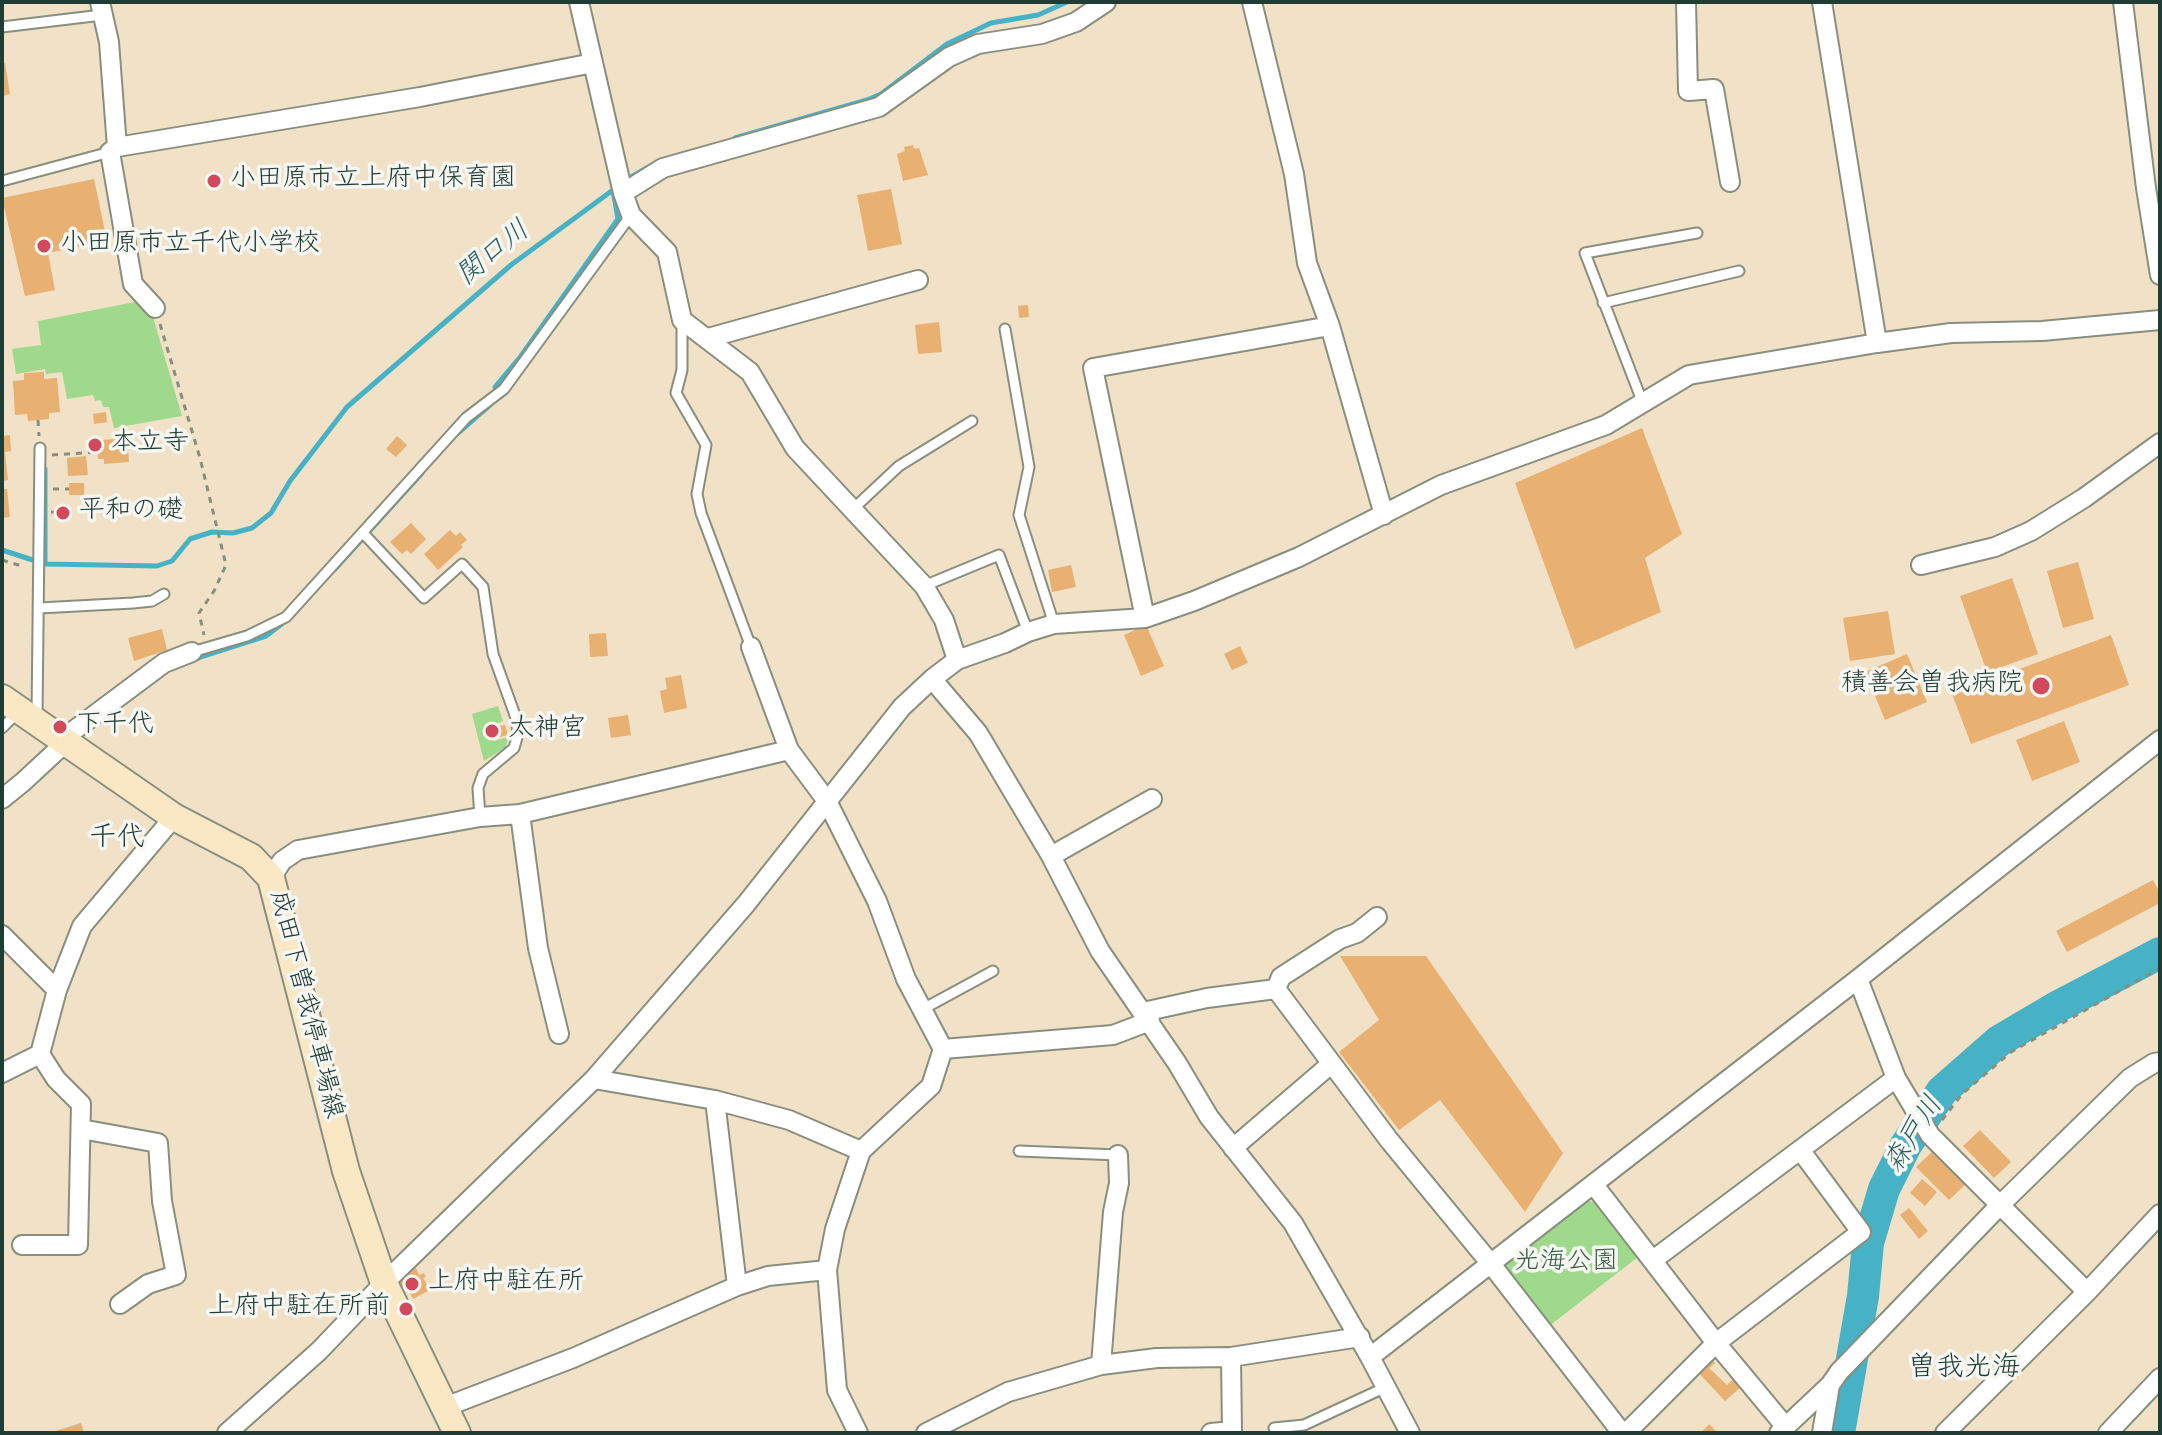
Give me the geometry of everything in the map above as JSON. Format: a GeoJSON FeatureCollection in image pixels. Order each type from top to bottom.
{"type":"FeatureCollection","features":[{"type":"Feature","properties":{"kind":"main road","name":"成田下曽我停車場線"},"geometry":{"type":"LineString","coordinates":[[15,715],[63,741],[174,817],[251,857],[271,878],[346,1171],[384,1283],[457,1433]]}},
{"type":"Feature","properties":{"kind":"street"},"geometry":{"type":"LineString","coordinates":[[579,2],[620,185],[631,215],[667,252],[682,320],[750,372],[795,448],[924,586],[944,620],[957,660]]}},
{"type":"Feature","properties":{"kind":"street"},"geometry":{"type":"LineString","coordinates":[[620,185],[663,168],[879,107],[949,57],[978,44],[1042,34],[1076,22],[1106,2]]}},
{"type":"Feature","properties":{"kind":"street"},"geometry":{"type":"LineString","coordinates":[[1252,2],[1294,174],[1307,263],[1330,326],[1384,515]]}},
{"type":"Feature","properties":{"kind":"street"},"geometry":{"type":"LineString","coordinates":[[1686,2],[1688,91],[1714,89],[1730,182]]}},
{"type":"Feature","properties":{"kind":"street"},"geometry":{"type":"LineString","coordinates":[[1822,2],[1877,343]]}},
{"type":"Feature","properties":{"kind":"street"},"geometry":{"type":"LineString","coordinates":[[2123,2],[2160,275]]}},
{"type":"Feature","properties":{"kind":"street"},"geometry":{"type":"LineString","coordinates":[[101,8],[109,42],[114,150],[133,284],[155,308]]}},
{"type":"Feature","properties":{"kind":"street"},"geometry":{"type":"LineString","coordinates":[[114,150],[420,97],[593,63]]}},
{"type":"Feature","properties":{"kind":"street"},"geometry":{"type":"LineString","coordinates":[[708,338],[918,280]]}},
{"type":"Feature","properties":{"kind":"street"},"geometry":{"type":"LineString","coordinates":[[227,1433],[319,1351],[384,1283],[594,1079],[746,904],[902,707],[957,660],[1054,624],[1145,618],[1194,601],[1299,557],[1441,485],[1606,425],[1689,375],[1951,333],[2042,331],[2160,320]]}},
{"type":"Feature","properties":{"kind":"street"},"geometry":{"type":"LineString","coordinates":[[1145,618],[1093,368],[1330,326]]}},
{"type":"Feature","properties":{"kind":"street"},"geometry":{"type":"LineString","coordinates":[[1921,565],[1995,547],[2031,531],[2084,498],[2160,443]]}},
{"type":"Feature","properties":{"kind":"street"},"geometry":{"type":"LineString","coordinates":[[751,647],[789,750],[827,801],[877,901],[906,979],[943,1049],[931,1086],[861,1151],[835,1229],[827,1270],[837,1390],[858,1433]]}},
{"type":"Feature","properties":{"kind":"street"},"geometry":{"type":"LineString","coordinates":[[2,799],[63,741],[164,663],[200,649]]}},
{"type":"Feature","properties":{"kind":"street"},"geometry":{"type":"LineString","coordinates":[[932,679],[978,733],[1051,856],[1100,951],[1146,1016],[1209,1117],[1293,1223],[1360,1337],[1410,1433]]}},
{"type":"Feature","properties":{"kind":"street"},"geometry":{"type":"LineString","coordinates":[[1370,1357],[1858,979],[2160,740]]}},
{"type":"Feature","properties":{"kind":"street"},"geometry":{"type":"LineString","coordinates":[[271,878],[282,861],[298,850],[480,817],[520,814],[789,750]]}},
{"type":"Feature","properties":{"kind":"street"},"geometry":{"type":"LineString","coordinates":[[1051,856],[1152,799]]}},
{"type":"Feature","properties":{"kind":"street"},"geometry":{"type":"LineString","coordinates":[[520,814],[538,948],[559,1034]]}},
{"type":"Feature","properties":{"kind":"street"},"geometry":{"type":"LineString","coordinates":[[22,1245],[78,1245],[81,1104],[56,1079],[40,1054],[57,990],[82,926],[174,817]]}},
{"type":"Feature","properties":{"kind":"street"},"geometry":{"type":"LineString","coordinates":[[1276,989],[1281,977],[1340,939],[1357,933],[1377,917]]}},
{"type":"Feature","properties":{"kind":"street"},"geometry":{"type":"LineString","coordinates":[[2,935],[57,990]]}},
{"type":"Feature","properties":{"kind":"street"},"geometry":{"type":"LineString","coordinates":[[1858,979],[1896,1078],[1929,1133],[2087,1292]]}},
{"type":"Feature","properties":{"kind":"street"},"geometry":{"type":"LineString","coordinates":[[943,1049],[1113,1035],[1146,1016],[1207,998],[1276,989]]}},
{"type":"Feature","properties":{"kind":"street"},"geometry":{"type":"LineString","coordinates":[[1276,989],[1389,1140],[1624,1433],[1716,1343],[1861,1232],[1801,1151]]}},
{"type":"Feature","properties":{"kind":"street"},"geometry":{"type":"LineString","coordinates":[[2,1073],[40,1054]]}},
{"type":"Feature","properties":{"kind":"street"},"geometry":{"type":"LineString","coordinates":[[1594,1185],[1782,1430],[2001,1204],[2130,1078],[2160,1062]]}},
{"type":"Feature","properties":{"kind":"street"},"geometry":{"type":"LineString","coordinates":[[1233,1148],[1331,1064]]}},
{"type":"Feature","properties":{"kind":"street"},"geometry":{"type":"LineString","coordinates":[[1653,1260],[1896,1078]]}},
{"type":"Feature","properties":{"kind":"street"},"geometry":{"type":"LineString","coordinates":[[594,1079],[715,1100],[789,1120],[861,1151]]}},
{"type":"Feature","properties":{"kind":"street"},"geometry":{"type":"LineString","coordinates":[[715,1100],[737,1286]]}},
{"type":"Feature","properties":{"kind":"street"},"geometry":{"type":"LineString","coordinates":[[81,1129],[158,1143],[162,1201],[176,1275],[148,1284],[120,1304]]}},
{"type":"Feature","properties":{"kind":"street"},"geometry":{"type":"LineString","coordinates":[[1101,1365],[1113,1212],[1119,1183],[1118,1155]]}},
{"type":"Feature","properties":{"kind":"street"},"geometry":{"type":"LineString","coordinates":[[1958,1429],[2160,1214]]}},
{"type":"Feature","properties":{"kind":"street"},"geometry":{"type":"LineString","coordinates":[[445,1407],[573,1358],[737,1286],[768,1276],[827,1270]]}},
{"type":"Feature","properties":{"kind":"street"},"geometry":{"type":"LineString","coordinates":[[926,1433],[1008,1392],[1101,1365],[1157,1358],[1231,1357],[1360,1337]]}},
{"type":"Feature","properties":{"kind":"street"},"geometry":{"type":"LineString","coordinates":[[1211,1433],[1232,1431],[1231,1357]]}},
{"type":"Feature","properties":{"kind":"street"},"geometry":{"type":"LineString","coordinates":[[1822,1433],[1834,1378]]}},
{"type":"Feature","properties":{"kind":"street"},"geometry":{"type":"LineString","coordinates":[[2108,1433],[2160,1378]]}},
{"type":"Feature","properties":{"kind":"lane"},"geometry":{"type":"LineString","coordinates":[[2,27],[101,8]]}},
{"type":"Feature","properties":{"kind":"lane"},"geometry":{"type":"LineString","coordinates":[[2,181],[114,150]]}},
{"type":"Feature","properties":{"kind":"lane"},"geometry":{"type":"LineString","coordinates":[[200,649],[247,636],[286,617],[366,536],[466,418],[504,389],[631,215]]}},
{"type":"Feature","properties":{"kind":"lane"},"geometry":{"type":"LineString","coordinates":[[1642,401],[1585,253],[1697,233]]}},
{"type":"Feature","properties":{"kind":"lane"},"geometry":{"type":"LineString","coordinates":[[1603,303],[1739,271]]}},
{"type":"Feature","properties":{"kind":"lane"},"geometry":{"type":"LineString","coordinates":[[682,320],[682,370],[676,393],[706,445],[697,494],[701,513],[751,647]]}},
{"type":"Feature","properties":{"kind":"lane"},"geometry":{"type":"LineString","coordinates":[[1005,329],[1029,467],[1019,515],[1054,624]]}},
{"type":"Feature","properties":{"kind":"lane"},"geometry":{"type":"LineString","coordinates":[[852,510],[899,466],[972,421]]}},
{"type":"Feature","properties":{"kind":"lane"},"geometry":{"type":"LineString","coordinates":[[15,715],[39,608],[43,555],[40,452]]}},
{"type":"Feature","properties":{"kind":"lane"},"geometry":{"type":"LineString","coordinates":[[366,536],[424,598],[462,564],[483,587],[493,654],[516,718],[518,734],[514,748],[483,774],[478,788],[480,817]]}},
{"type":"Feature","properties":{"kind":"lane"},"geometry":{"type":"LineString","coordinates":[[924,586],[999,555],[1028,632]]}},
{"type":"Feature","properties":{"kind":"lane"},"geometry":{"type":"LineString","coordinates":[[39,608],[152,601],[164,594]]}},
{"type":"Feature","properties":{"kind":"lane"},"geometry":{"type":"LineString","coordinates":[[923,1009],[993,971]]}},
{"type":"Feature","properties":{"kind":"lane"},"geometry":{"type":"LineString","coordinates":[[1019,1151],[1118,1155]]}},
{"type":"Feature","properties":{"kind":"lane"},"geometry":{"type":"LineString","coordinates":[[1274,1428],[1304,1425],[1386,1387]]}},
{"type":"Feature","properties":{"kind":"path"},"geometry":{"type":"LineString","coordinates":[[155,308],[219,528],[226,565],[199,613],[200,649]]}},
{"type":"Feature","properties":{"kind":"path"},"geometry":{"type":"LineString","coordinates":[[40,452],[97,452]]}},
{"type":"Feature","properties":{"kind":"path"},"geometry":{"type":"LineString","coordinates":[[46,489],[69,489]]}},
{"type":"Feature","properties":{"kind":"path"},"geometry":{"type":"LineString","coordinates":[[46,512],[63,513]]}},
{"type":"Feature","properties":{"kind":"path"},"geometry":{"type":"LineString","coordinates":[[2,560],[43,555]]}},
{"type":"Feature","properties":{"kind":"path"},"geometry":{"type":"LineString","coordinates":[[1929,1133],[1962,1094],[2011,1052],[2160,968]]}},
{"type":"Feature","properties":{"kind":"green space"},"geometry":{"type":"Polygon","coordinates":[[[135,302],[153,317],[182,416],[114,428],[109,407],[103,407],[101,400],[95,401],[93,395],[67,399],[62,372],[46,374],[45,369],[16,374],[12,349],[41,345],[38,321],[135,302]]]}},
{"type":"Feature","properties":{"kind":"green space"},"geometry":{"type":"Polygon","coordinates":[[[498,706],[503,721],[489,727],[494,741],[508,737],[506,747],[484,761],[472,714],[498,706]]]}},
{"type":"Feature","properties":{"kind":"green space","name":"光海公園"},"geometry":{"type":"Polygon","coordinates":[[[1586,1201],[1594,1202],[1638,1257],[1544,1330],[1502,1266],[1586,1201]]]}},
{"type":"Feature","properties":{"kind":"building"},"geometry":{"type":"Polygon","coordinates":[[[2,63],[5,63],[10,94],[2,96],[2,63]]]}},
{"type":"Feature","properties":{"kind":"building"},"geometry":{"type":"Polygon","coordinates":[[[913,145],[914,149],[919,148],[928,175],[903,181],[897,154],[905,151],[904,147],[913,145]]]}},
{"type":"Feature","properties":{"kind":"building"},"geometry":{"type":"Polygon","coordinates":[[[94,179],[107,241],[48,253],[55,290],[25,296],[2,198],[94,179]]]}},
{"type":"Feature","properties":{"kind":"building"},"geometry":{"type":"Polygon","coordinates":[[[891,189],[902,244],[868,251],[857,195],[891,189]]]}},
{"type":"Feature","properties":{"kind":"building"},"geometry":{"type":"Polygon","coordinates":[[[1028,305],[1029,317],[1019,318],[1018,306],[1028,305]]]}},
{"type":"Feature","properties":{"kind":"building"},"geometry":{"type":"Polygon","coordinates":[[[939,322],[942,352],[918,354],[915,325],[939,322]]]}},
{"type":"Feature","properties":{"kind":"building"},"geometry":{"type":"Polygon","coordinates":[[[44,372],[44,379],[57,378],[60,412],[49,413],[49,419],[28,421],[27,414],[15,415],[13,381],[24,380],[24,373],[44,372]]]}},
{"type":"Feature","properties":{"kind":"building"},"geometry":{"type":"Polygon","coordinates":[[[106,412],[107,422],[94,424],[93,414],[106,412]]]}},
{"type":"Feature","properties":{"kind":"building"},"geometry":{"type":"Polygon","coordinates":[[[1642,428],[1682,534],[1645,558],[1661,612],[1575,649],[1515,483],[1642,428]]]}},
{"type":"Feature","properties":{"kind":"building"},"geometry":{"type":"Polygon","coordinates":[[[10,435],[11,451],[5,452],[8,480],[2,481],[2,436],[10,435]]]}},
{"type":"Feature","properties":{"kind":"building"},"geometry":{"type":"Polygon","coordinates":[[[397,436],[407,445],[396,457],[386,449],[397,436]]]}},
{"type":"Feature","properties":{"kind":"building"},"geometry":{"type":"Polygon","coordinates":[[[127,438],[129,462],[104,464],[104,459],[98,459],[97,445],[102,444],[102,440],[127,438]]]}},
{"type":"Feature","properties":{"kind":"building"},"geometry":{"type":"Polygon","coordinates":[[[86,456],[88,475],[68,476],[67,458],[86,456]]]}},
{"type":"Feature","properties":{"kind":"building"},"geometry":{"type":"Polygon","coordinates":[[[69,483],[84,483],[84,495],[69,495],[69,483]]]}},
{"type":"Feature","properties":{"kind":"building"},"geometry":{"type":"Polygon","coordinates":[[[2,489],[7,489],[10,517],[2,518],[2,489]]]}},
{"type":"Feature","properties":{"kind":"building"},"geometry":{"type":"Polygon","coordinates":[[[411,523],[426,539],[411,554],[407,550],[402,554],[390,542],[411,523]]]}},
{"type":"Feature","properties":{"kind":"building"},"geometry":{"type":"Polygon","coordinates":[[[450,530],[456,536],[460,532],[467,540],[438,570],[424,554],[450,530]]]}},
{"type":"Feature","properties":{"kind":"building"},"geometry":{"type":"Polygon","coordinates":[[[2078,562],[2094,619],[2063,628],[2047,571],[2078,562]]]}},
{"type":"Feature","properties":{"kind":"building"},"geometry":{"type":"Polygon","coordinates":[[[1071,565],[1076,587],[1052,592],[1048,570],[1071,565]]]}},
{"type":"Feature","properties":{"kind":"building"},"geometry":{"type":"Polygon","coordinates":[[[2012,578],[2038,654],[1987,672],[1960,596],[2012,578]]]}},
{"type":"Feature","properties":{"kind":"building"},"geometry":{"type":"Polygon","coordinates":[[[1888,611],[1895,654],[1850,661],[1843,618],[1888,611]]]}},
{"type":"Feature","properties":{"kind":"building"},"geometry":{"type":"Polygon","coordinates":[[[1146,625],[1164,666],[1141,676],[1124,635],[1146,625]]]}},
{"type":"Feature","properties":{"kind":"building"},"geometry":{"type":"Polygon","coordinates":[[[162,629],[167,650],[134,661],[128,638],[162,629]]]}},
{"type":"Feature","properties":{"kind":"building"},"geometry":{"type":"Polygon","coordinates":[[[606,633],[608,656],[590,657],[589,634],[606,633]]]}},
{"type":"Feature","properties":{"kind":"building"},"geometry":{"type":"Polygon","coordinates":[[[2111,635],[2129,685],[1971,744],[1952,694],[2111,635]]]}},
{"type":"Feature","properties":{"kind":"building"},"geometry":{"type":"Polygon","coordinates":[[[1240,646],[1248,663],[1232,670],[1224,654],[1240,646]]]}},
{"type":"Feature","properties":{"kind":"building"},"geometry":{"type":"Polygon","coordinates":[[[1907,654],[1927,702],[1885,720],[1865,672],[1907,654]]]}},
{"type":"Feature","properties":{"kind":"building"},"geometry":{"type":"Polygon","coordinates":[[[681,675],[687,708],[664,713],[660,691],[667,689],[665,678],[681,675]]]}},
{"type":"Feature","properties":{"kind":"building"},"geometry":{"type":"Polygon","coordinates":[[[628,715],[631,735],[611,738],[608,718],[628,715]]]}},
{"type":"Feature","properties":{"kind":"building"},"geometry":{"type":"Polygon","coordinates":[[[2064,721],[2080,762],[2032,781],[2016,740],[2064,721]]]}},
{"type":"Feature","properties":{"kind":"building","name":"太神宮"},"geometry":{"type":"Polygon","coordinates":[[[505,725],[508,735],[495,738],[493,727],[505,725]]]}},
{"type":"Feature","properties":{"kind":"building"},"geometry":{"type":"Polygon","coordinates":[[[2153,880],[2160,893],[2160,903],[2067,952],[2056,931],[2153,880]]]}},
{"type":"Feature","properties":{"kind":"building"},"geometry":{"type":"Polygon","coordinates":[[[1340,956],[1426,956],[1563,1153],[1525,1212],[1440,1100],[1399,1130],[1339,1052],[1379,1020],[1340,956]]]}},
{"type":"Feature","properties":{"kind":"building"},"geometry":{"type":"Polygon","coordinates":[[[1980,1130],[2011,1162],[1994,1178],[1963,1146],[1980,1130]]]}},
{"type":"Feature","properties":{"kind":"building"},"geometry":{"type":"Polygon","coordinates":[[[1934,1150],[1967,1183],[1949,1200],[1916,1167],[1934,1150]]]}},
{"type":"Feature","properties":{"kind":"building"},"geometry":{"type":"Polygon","coordinates":[[[1922,1179],[1937,1192],[1925,1206],[1910,1193],[1922,1179]]]}},
{"type":"Feature","properties":{"kind":"building"},"geometry":{"type":"Polygon","coordinates":[[[1909,1208],[1928,1231],[1919,1239],[1900,1215],[1909,1208]]]}},
{"type":"Feature","properties":{"kind":"building","name":"上府中駐在所"},"geometry":{"type":"Polygon","coordinates":[[[416,1268],[419,1275],[424,1273],[426,1277],[423,1278],[430,1290],[413,1299],[406,1286],[401,1288],[397,1281],[416,1268]]]}},
{"type":"Feature","properties":{"kind":"building"},"geometry":{"type":"Polygon","coordinates":[[[1709,1356],[1715,1363],[1709,1368],[1727,1385],[1734,1378],[1742,1386],[1725,1401],[1695,1369],[1709,1356]]]}},
{"type":"Feature","properties":{"kind":"building"},"geometry":{"type":"Polygon","coordinates":[[[81,1423],[84,1433],[52,1433],[52,1432],[81,1423]]]}},
{"type":"Feature","properties":{"kind":"building"},"geometry":{"type":"Polygon","coordinates":[[[1709,1424],[1718,1433],[1701,1433],[1709,1424]]]}},
{"type":"Feature","properties":{"kind":"waterway","name":"関口川"},"geometry":{"type":"LineString","coordinates":[[735,138],[867,100],[881,94],[947,44],[991,23],[1038,15],[1067,2]]}},
{"type":"Feature","properties":{"kind":"waterway","name":"関口川"},"geometry":{"type":"LineString","coordinates":[[631,177],[661,160]]}},
{"type":"Feature","properties":{"kind":"waterway","name":"関口川"},"geometry":{"type":"LineString","coordinates":[[2,550],[45,564],[157,566],[172,561],[190,539],[212,532],[233,533],[252,528],[271,513],[290,481],[347,407],[511,265],[617,187]]}},
{"type":"Feature","properties":{"kind":"waterway"},"geometry":{"type":"LineString","coordinates":[[495,387],[521,356],[618,219],[613,190]]}},
{"type":"Feature","properties":{"kind":"waterway"},"geometry":{"type":"LineString","coordinates":[[458,433],[490,405]]}},
{"type":"Feature","properties":{"kind":"waterway"},"geometry":{"type":"LineString","coordinates":[[45,469],[45,564]]}},
{"type":"Feature","properties":{"kind":"waterway"},"geometry":{"type":"LineString","coordinates":[[335,569],[422,473]]}},
{"type":"Feature","properties":{"kind":"waterway"},"geometry":{"type":"LineString","coordinates":[[194,659],[266,636],[287,620]]}},
{"type":"Feature","properties":{"kind":"waterway","name":"森戸川"},"geometry":{"type":"LineString","coordinates":[[1839,1433],[1863,1296],[1868,1243],[1884,1189],[1906,1145],[1942,1091],[1999,1041],[2160,953]]}},
{"type":"Feature","properties":{"kind":"place","name":"小田原市立上府中保育園"},"geometry":{"type":"Point","coordinates":[214,181]}},
{"type":"Feature","properties":{"kind":"place","name":"小田原市立千代小学校"},"geometry":{"type":"Point","coordinates":[44,246]}},
{"type":"Feature","properties":{"kind":"place","name":"本立寺"},"geometry":{"type":"Point","coordinates":[95,445]}},
{"type":"Feature","properties":{"kind":"place","name":"平和の礎"},"geometry":{"type":"Point","coordinates":[63,513]}},
{"type":"Feature","properties":{"kind":"place","name":"積善会曽我病院"},"geometry":{"type":"Point","coordinates":[2041,686]}},
{"type":"Feature","properties":{"kind":"place","name":"下千代"},"geometry":{"type":"Point","coordinates":[60,727]}},
{"type":"Feature","properties":{"kind":"place","name":"太神宮"},"geometry":{"type":"Point","coordinates":[492,731]}},
{"type":"Feature","properties":{"kind":"place","name":"上府中駐在所"},"geometry":{"type":"Point","coordinates":[412,1284]}},
{"type":"Feature","properties":{"kind":"place","name":"上府中駐在所前"},"geometry":{"type":"Point","coordinates":[406,1309]}},
{"type":"Feature","properties":{"kind":"district","name":"千代"},"geometry":{"type":"Point","coordinates":[117,840]}},
{"type":"Feature","properties":{"kind":"district","name":"曽我光海"},"geometry":{"type":"Point","coordinates":[1964,1370]}}]}
